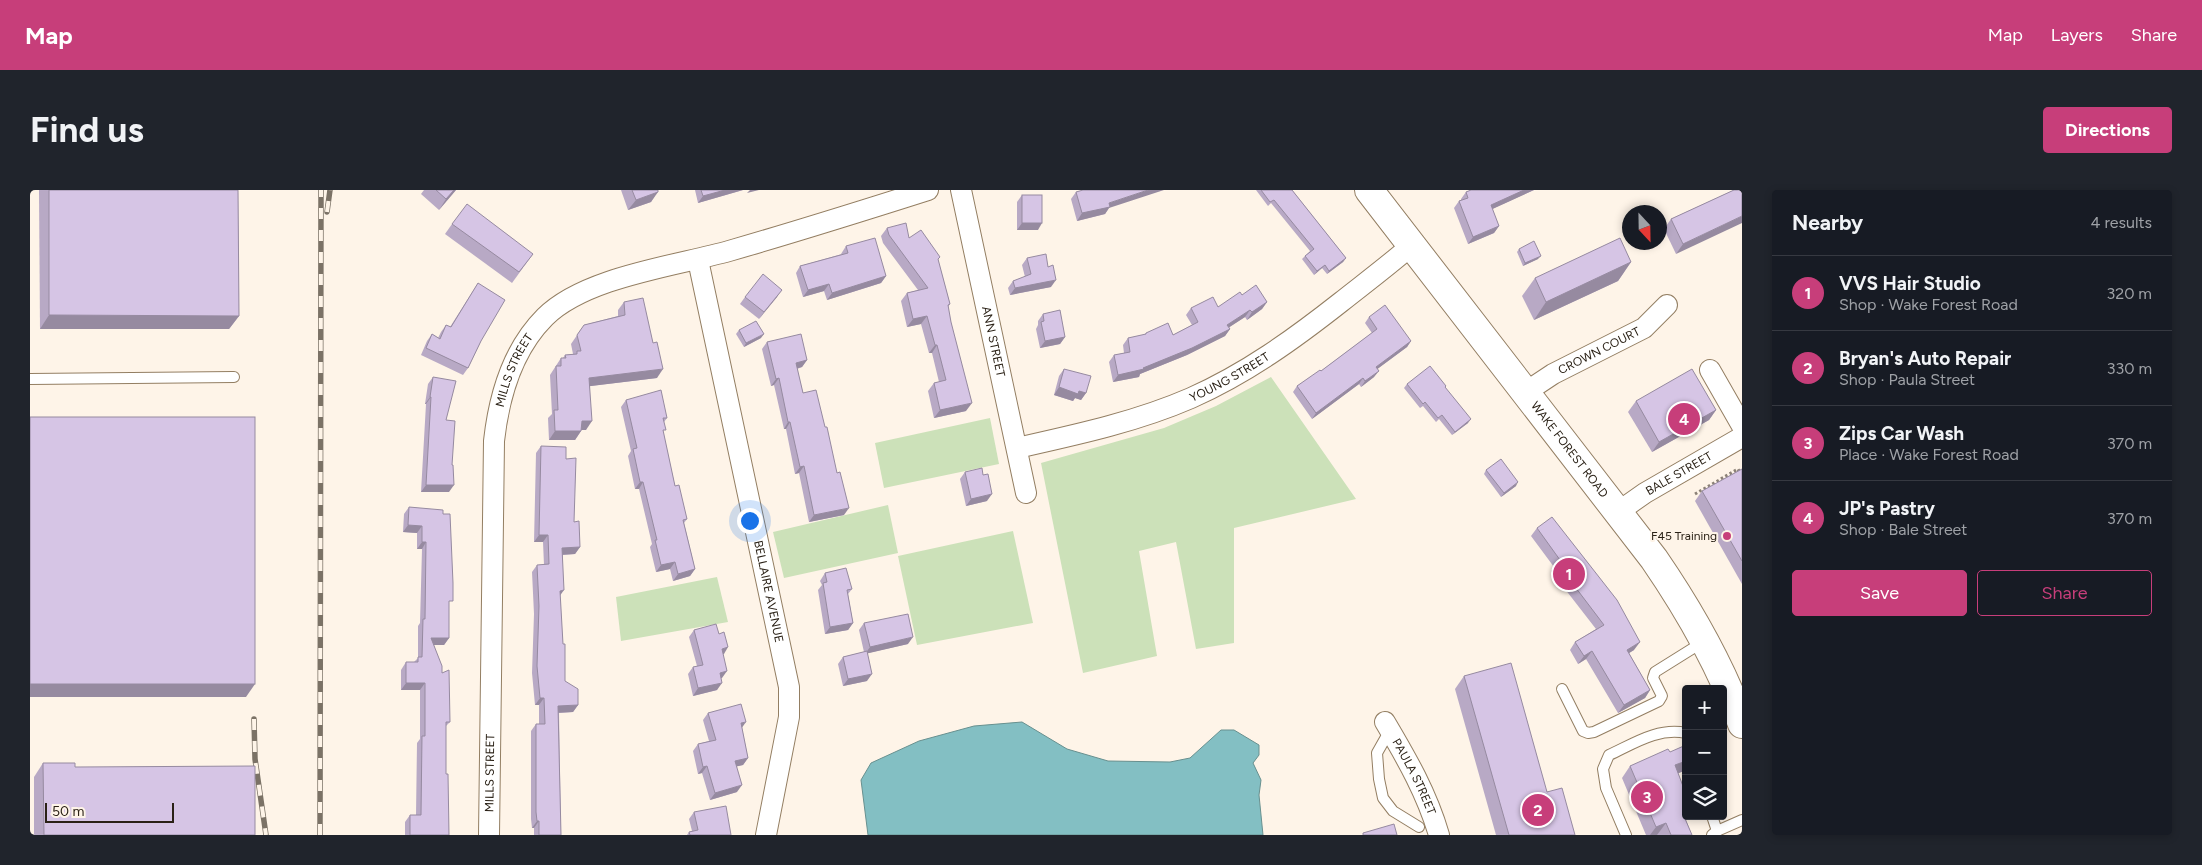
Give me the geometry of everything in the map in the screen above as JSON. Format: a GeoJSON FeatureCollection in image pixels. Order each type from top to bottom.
{"type":"FeatureCollection","features":[{"type":"Feature","properties":{"kind":"main road","name":"WAKE FOREST ROAD"},"geometry":{"type":"LineString","coordinates":[[1369,190],[1672,584],[1704,642],[1737,718]]}},
{"type":"Feature","properties":{"kind":"street","name":"MILLS STREET"},"geometry":{"type":"LineString","coordinates":[[489,835],[494,441],[500,397],[506,380],[529,338],[545,317],[562,304],[584,292],[612,282],[698,260],[928,190]]}},
{"type":"Feature","properties":{"kind":"street","name":"ANN STREET"},"geometry":{"type":"LineString","coordinates":[[961,190],[1026,493]]}},
{"type":"Feature","properties":{"kind":"street","name":"YOUNG STREET"},"geometry":{"type":"LineString","coordinates":[[1017,448],[1140,416],[1191,398],[1218,385],[1248,369],[1296,338],[1412,245]]}},
{"type":"Feature","properties":{"kind":"street","name":"BELLAIRE AVENUE"},"geometry":{"type":"LineString","coordinates":[[698,260],[789,688],[789,718],[766,835]]}},
{"type":"Feature","properties":{"kind":"street","name":"CROWN COURT"},"geometry":{"type":"LineString","coordinates":[[1526,392],[1553,374],[1644,328],[1667,305]]}},
{"type":"Feature","properties":{"kind":"street"},"geometry":{"type":"LineString","coordinates":[[1710,370],[1742,426]]}},
{"type":"Feature","properties":{"kind":"street","name":"BALE STREET"},"geometry":{"type":"LineString","coordinates":[[1618,512],[1645,493],[1742,437]]}},
{"type":"Feature","properties":{"kind":"street","name":"PAULA STREET"},"geometry":{"type":"LineString","coordinates":[[1387,726],[1409,762],[1427,829]]}},
{"type":"Feature","properties":{"kind":"lane"},"geometry":{"type":"LineString","coordinates":[[30,379],[234,377]]}},
{"type":"Feature","properties":{"kind":"lane"},"geometry":{"type":"LineString","coordinates":[[1562,689],[1583,732],[1588,734],[1659,701],[1662,696],[1653,678],[1655,672],[1704,642]]}},
{"type":"Feature","properties":{"kind":"lane"},"geometry":{"type":"LineString","coordinates":[[1387,726],[1377,753],[1378,780],[1384,798],[1393,811],[1427,829]]}},
{"type":"Feature","properties":{"kind":"lane"},"geometry":{"type":"LineString","coordinates":[[1626,835],[1606,788],[1603,769],[1609,755],[1657,733],[1674,730],[1682,732]]}},
{"type":"Feature","properties":{"kind":"lane"},"geometry":{"type":"LineString","coordinates":[[1713,820],[1715,833],[1742,820]]}},
{"type":"Feature","properties":{"kind":"path"},"geometry":{"type":"LineString","coordinates":[[1694,494],[1738,469],[1742,477]]}},
{"type":"Feature","properties":{"kind":"green space"},"geometry":{"type":"Polygon","coordinates":[[[1271,377],[1356,499],[1234,528],[1234,643],[1196,649],[1176,542],[1139,551],[1157,656],[1083,673],[1041,463],[1164,428],[1216,406],[1271,377]]]}},
{"type":"Feature","properties":{"kind":"green space"},"geometry":{"type":"Polygon","coordinates":[[[990,418],[999,464],[884,488],[875,443],[990,418]]]}},
{"type":"Feature","properties":{"kind":"green space"},"geometry":{"type":"Polygon","coordinates":[[[888,505],[898,553],[784,578],[773,532],[888,505]]]}},
{"type":"Feature","properties":{"kind":"green space"},"geometry":{"type":"Polygon","coordinates":[[[1013,531],[1033,623],[917,645],[898,556],[1013,531]]]}},
{"type":"Feature","properties":{"kind":"green space"},"geometry":{"type":"Polygon","coordinates":[[[717,577],[728,622],[621,641],[616,597],[717,577]]]}},
{"type":"Feature","properties":{"kind":"water"},"geometry":{"type":"Polygon","coordinates":[[[1022,722],[1067,749],[1108,761],[1170,762],[1190,758],[1221,730],[1234,730],[1259,745],[1259,755],[1253,763],[1261,780],[1259,795],[1263,835],[868,835],[861,780],[871,763],[919,741],[974,726],[1022,722]]]}},
{"type":"Feature","properties":{"kind":"building"},"geometry":{"type":"Polygon","coordinates":[[[49,190],[238,190],[239,316],[49,315],[49,190]]]}},
{"type":"Feature","properties":{"kind":"building"},"geometry":{"type":"Polygon","coordinates":[[[436,190],[454,190],[446,199],[436,190]]]}},
{"type":"Feature","properties":{"kind":"building"},"geometry":{"type":"Polygon","coordinates":[[[632,190],[658,190],[658,192],[636,200],[632,190]]]}},
{"type":"Feature","properties":{"kind":"building"},"geometry":{"type":"Polygon","coordinates":[[[701,190],[725,190],[703,196],[701,190]]]}},
{"type":"Feature","properties":{"kind":"building"},"geometry":{"type":"Polygon","coordinates":[[[1083,190],[1148,190],[1109,203],[1110,207],[1082,213],[1076,192],[1083,190]]]}},
{"type":"Feature","properties":{"kind":"building"},"geometry":{"type":"Polygon","coordinates":[[[1261,190],[1292,190],[1346,258],[1329,271],[1325,265],[1317,271],[1305,256],[1314,249],[1274,200],[1270,202],[1261,190]]]}},
{"type":"Feature","properties":{"kind":"building"},"geometry":{"type":"Polygon","coordinates":[[[1471,190],[1524,190],[1491,205],[1499,226],[1473,237],[1459,201],[1468,198],[1466,192],[1471,190]]]}},
{"type":"Feature","properties":{"kind":"building"},"geometry":{"type":"Polygon","coordinates":[[[1734,190],[1742,190],[1742,216],[1683,244],[1671,219],[1734,190]]]}},
{"type":"Feature","properties":{"kind":"building"},"geometry":{"type":"Polygon","coordinates":[[[1022,195],[1042,195],[1042,223],[1022,223],[1022,195]]]}},
{"type":"Feature","properties":{"kind":"building"},"geometry":{"type":"Polygon","coordinates":[[[467,204],[533,254],[519,272],[452,224],[467,204]]]}},
{"type":"Feature","properties":{"kind":"building"},"geometry":{"type":"Polygon","coordinates":[[[906,223],[909,238],[921,230],[940,257],[938,259],[950,304],[948,305],[951,322],[972,403],[940,410],[934,383],[946,380],[937,345],[935,345],[927,316],[913,319],[907,293],[928,288],[889,235],[887,228],[906,223]]]}},
{"type":"Feature","properties":{"kind":"building"},"geometry":{"type":"Polygon","coordinates":[[[875,238],[886,276],[832,293],[829,284],[808,290],[800,266],[848,253],[846,246],[875,238]]]}},
{"type":"Feature","properties":{"kind":"building"},"geometry":{"type":"Polygon","coordinates":[[[1620,238],[1622,250],[1626,250],[1631,262],[1546,302],[1535,278],[1620,238]]]}},
{"type":"Feature","properties":{"kind":"building"},"geometry":{"type":"Polygon","coordinates":[[[1534,241],[1541,256],[1525,263],[1519,249],[1534,241]]]}},
{"type":"Feature","properties":{"kind":"building"},"geometry":{"type":"Polygon","coordinates":[[[1046,254],[1048,267],[1053,265],[1056,280],[1015,288],[1013,281],[1031,274],[1027,258],[1046,254]]]}},
{"type":"Feature","properties":{"kind":"building"},"geometry":{"type":"Polygon","coordinates":[[[763,274],[782,290],[764,312],[745,297],[763,274]]]}},
{"type":"Feature","properties":{"kind":"building"},"geometry":{"type":"Polygon","coordinates":[[[478,283],[505,300],[468,368],[426,348],[432,334],[440,339],[446,325],[451,327],[478,283]]]}},
{"type":"Feature","properties":{"kind":"building"},"geometry":{"type":"Polygon","coordinates":[[[1256,285],[1267,302],[1252,312],[1250,310],[1227,325],[1230,329],[1144,369],[1118,375],[1114,355],[1130,352],[1128,338],[1146,334],[1168,323],[1173,335],[1198,322],[1191,308],[1213,297],[1218,307],[1240,292],[1242,295],[1256,285]]]}},
{"type":"Feature","properties":{"kind":"building"},"geometry":{"type":"Polygon","coordinates":[[[643,298],[653,343],[657,342],[663,369],[589,378],[592,421],[582,421],[581,431],[555,431],[554,410],[558,410],[556,366],[561,366],[561,358],[566,358],[565,355],[577,354],[577,351],[581,351],[577,335],[584,325],[625,315],[624,302],[643,298]]]}},
{"type":"Feature","properties":{"kind":"building"},"geometry":{"type":"Polygon","coordinates":[[[1385,305],[1411,341],[1376,367],[1379,371],[1365,381],[1363,378],[1316,413],[1297,386],[1321,371],[1377,329],[1369,317],[1385,305]]]}},
{"type":"Feature","properties":{"kind":"building"},"geometry":{"type":"Polygon","coordinates":[[[1060,310],[1065,337],[1045,341],[1041,322],[1044,321],[1043,314],[1060,310]]]}},
{"type":"Feature","properties":{"kind":"building"},"geometry":{"type":"Polygon","coordinates":[[[756,321],[764,334],[746,343],[739,330],[756,321]]]}},
{"type":"Feature","properties":{"kind":"building"},"geometry":{"type":"Polygon","coordinates":[[[801,334],[807,360],[796,363],[803,393],[816,390],[825,427],[827,427],[837,473],[840,472],[849,508],[814,515],[804,466],[800,467],[779,378],[776,379],[767,342],[801,334]]]}},
{"type":"Feature","properties":{"kind":"building"},"geometry":{"type":"Polygon","coordinates":[[[1430,366],[1471,419],[1455,432],[1442,415],[1438,418],[1425,402],[1423,404],[1407,384],[1430,366]]]}},
{"type":"Feature","properties":{"kind":"building"},"geometry":{"type":"Polygon","coordinates":[[[1064,369],[1091,376],[1086,393],[1079,391],[1078,394],[1059,387],[1064,369]]]}},
{"type":"Feature","properties":{"kind":"building"},"geometry":{"type":"Polygon","coordinates":[[[1692,369],[1716,410],[1659,442],[1636,401],[1692,369]]]}},
{"type":"Feature","properties":{"kind":"building"},"geometry":{"type":"Polygon","coordinates":[[[433,377],[456,381],[446,420],[455,421],[452,465],[454,485],[426,485],[430,397],[433,377]]]}},
{"type":"Feature","properties":{"kind":"building"},"geometry":{"type":"Polygon","coordinates":[[[661,390],[667,418],[663,418],[666,430],[663,430],[675,486],[679,485],[687,519],[683,520],[695,569],[678,574],[675,562],[661,565],[643,482],[640,482],[633,449],[637,448],[626,400],[661,390]]]}},
{"type":"Feature","properties":{"kind":"building"},"geometry":{"type":"Polygon","coordinates":[[[30,417],[255,417],[255,684],[30,684],[30,417]]]}},
{"type":"Feature","properties":{"kind":"building"},"geometry":{"type":"Polygon","coordinates":[[[541,446],[566,447],[566,459],[576,458],[574,522],[579,521],[580,547],[562,548],[564,590],[560,591],[563,644],[565,644],[565,681],[578,689],[578,705],[558,706],[561,835],[539,835],[539,821],[537,821],[536,812],[536,724],[545,724],[544,698],[540,698],[537,666],[539,606],[537,565],[549,564],[548,535],[539,535],[541,446]]]}},
{"type":"Feature","properties":{"kind":"building"},"geometry":{"type":"Polygon","coordinates":[[[1501,459],[1518,482],[1504,493],[1486,470],[1501,459]]]}},
{"type":"Feature","properties":{"kind":"building"},"geometry":{"type":"Polygon","coordinates":[[[982,468],[983,475],[988,474],[992,494],[971,499],[965,472],[982,468]]]}},
{"type":"Feature","properties":{"kind":"building"},"geometry":{"type":"Polygon","coordinates":[[[1742,469],[1742,561],[1702,491],[1742,469]]]}},
{"type":"Feature","properties":{"kind":"building"},"geometry":{"type":"Polygon","coordinates":[[[409,507],[443,510],[443,514],[450,514],[453,601],[449,601],[449,638],[431,638],[442,666],[442,673],[449,670],[450,722],[446,722],[446,774],[448,774],[449,835],[410,835],[410,815],[421,815],[422,736],[425,736],[425,683],[406,683],[406,662],[418,662],[418,657],[422,657],[423,619],[425,619],[426,542],[422,542],[422,526],[408,525],[409,507]]]}},
{"type":"Feature","properties":{"kind":"building"},"geometry":{"type":"Polygon","coordinates":[[[1552,517],[1617,600],[1640,642],[1627,650],[1650,690],[1624,705],[1592,651],[1584,656],[1575,642],[1604,625],[1557,563],[1560,560],[1537,528],[1552,517]]]}},
{"type":"Feature","properties":{"kind":"building"},"geometry":{"type":"Polygon","coordinates":[[[846,568],[852,589],[847,590],[853,623],[830,627],[823,583],[827,582],[825,573],[846,568]]]}},
{"type":"Feature","properties":{"kind":"building"},"geometry":{"type":"Polygon","coordinates":[[[908,614],[913,637],[870,647],[864,623],[908,614]]]}},
{"type":"Feature","properties":{"kind":"building"},"geometry":{"type":"Polygon","coordinates":[[[716,624],[719,634],[724,632],[728,647],[722,649],[727,671],[720,673],[722,683],[698,688],[693,667],[703,665],[694,630],[716,624]]]}},
{"type":"Feature","properties":{"kind":"building"},"geometry":{"type":"Polygon","coordinates":[[[867,651],[872,674],[848,679],[843,657],[867,651]]]}},
{"type":"Feature","properties":{"kind":"building"},"geometry":{"type":"Polygon","coordinates":[[[1511,663],[1547,792],[1562,788],[1575,835],[1509,835],[1464,676],[1511,663]]]}},
{"type":"Feature","properties":{"kind":"building"},"geometry":{"type":"Polygon","coordinates":[[[741,704],[746,722],[741,723],[748,758],[735,761],[742,785],[715,793],[707,766],[703,767],[698,744],[716,740],[708,713],[741,704]]]}},
{"type":"Feature","properties":{"kind":"building"},"geometry":{"type":"Polygon","coordinates":[[[1682,747],[1682,762],[1675,765],[1682,783],[1682,820],[1686,820],[1692,835],[1671,835],[1666,823],[1656,827],[1630,766],[1668,749],[1670,752],[1682,747]]]}},
{"type":"Feature","properties":{"kind":"building"},"geometry":{"type":"Polygon","coordinates":[[[43,763],[75,763],[75,767],[255,766],[255,835],[44,835],[43,763]]]}},
{"type":"Feature","properties":{"kind":"building"},"geometry":{"type":"Polygon","coordinates":[[[726,806],[731,835],[690,835],[689,832],[698,830],[694,812],[726,806]]]}},
{"type":"Feature","properties":{"kind":"building"},"geometry":{"type":"Polygon","coordinates":[[[1394,824],[1397,835],[1363,835],[1363,833],[1394,824]]]}},
{"type":"Feature","properties":{"kind":"railway"},"geometry":{"type":"LineString","coordinates":[[320,835],[321,190]]}},
{"type":"Feature","properties":{"kind":"railway"},"geometry":{"type":"LineString","coordinates":[[327,212],[330,190]]}},
{"type":"Feature","properties":{"kind":"railway"},"geometry":{"type":"LineString","coordinates":[[254,719],[255,759],[266,835]]}},
{"type":"Feature","properties":{"kind":"place","name":"JP's Pastry"},"geometry":{"type":"Point","coordinates":[1684,419]}},
{"type":"Feature","properties":{"kind":"place","name":"F45 Training"},"geometry":{"type":"Point","coordinates":[1727,536]}},
{"type":"Feature","properties":{"kind":"place","name":"VVS Hair Studio"},"geometry":{"type":"Point","coordinates":[1569,574]}},
{"type":"Feature","properties":{"kind":"place","name":"Zips Car Wash"},"geometry":{"type":"Point","coordinates":[1647,797]}},
{"type":"Feature","properties":{"kind":"place","name":"Bryan's Auto Repair"},"geometry":{"type":"Point","coordinates":[1538,810]}}]}
